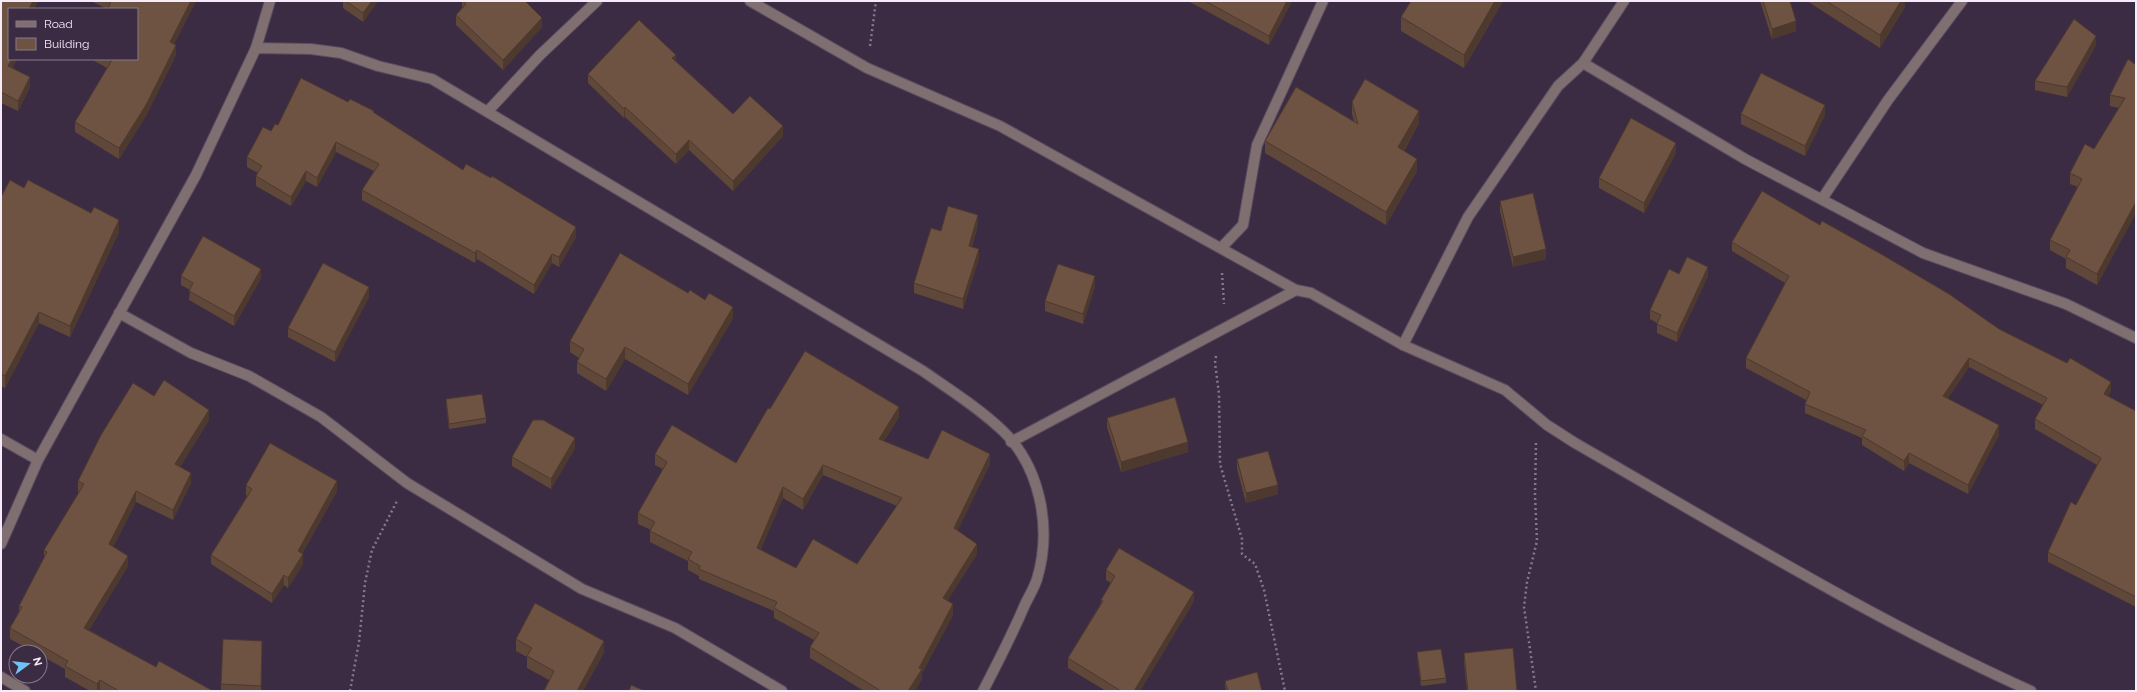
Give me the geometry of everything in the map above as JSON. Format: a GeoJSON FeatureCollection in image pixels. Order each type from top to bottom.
{"type":"FeatureCollection","features":[{"type":"Feature","properties":{"kind":"street"},"geometry":{"type":"LineString","coordinates":[[1,544],[38,460],[196,174],[256,48],[270,1]]}},
{"type":"Feature","properties":{"kind":"street"},"geometry":{"type":"LineString","coordinates":[[488,111],[540,55],[597,1]]}},
{"type":"Feature","properties":{"kind":"street"},"geometry":{"type":"LineString","coordinates":[[750,1],[867,68],[1000,126],[1296,290],[1311,293],[1403,345],[1505,390],[1537,416],[1575,443],[1796,570],[1968,663],[2031,691]]}},
{"type":"Feature","properties":{"kind":"street"},"geometry":{"type":"LineString","coordinates":[[1221,248],[1243,225],[1257,145],[1322,1]]}},
{"type":"Feature","properties":{"kind":"street"},"geometry":{"type":"LineString","coordinates":[[1403,345],[1468,217],[1558,86],[1583,62],[1624,1]]}},
{"type":"Feature","properties":{"kind":"street"},"geometry":{"type":"LineString","coordinates":[[1822,199],[1888,100],[1962,1]]}},
{"type":"Feature","properties":{"kind":"street"},"geometry":{"type":"LineString","coordinates":[[256,48],[311,49],[341,53],[378,66],[432,79],[488,111],[772,283],[923,371],[985,416],[1004,432],[1012,442],[1035,480],[1043,516],[1043,546],[1037,579],[1010,639],[983,691]]}},
{"type":"Feature","properties":{"kind":"street"},"geometry":{"type":"LineString","coordinates":[[1583,62],[1745,159],[1923,253],[2066,304],[2136,338]]}},
{"type":"Feature","properties":{"kind":"street"},"geometry":{"type":"LineString","coordinates":[[1012,442],[1220,329],[1296,290]]}},
{"type":"Feature","properties":{"kind":"street"},"geometry":{"type":"LineString","coordinates":[[119,313],[191,353],[249,376],[321,417],[407,483],[582,589],[675,628],[782,691]]}},
{"type":"Feature","properties":{"kind":"street"},"geometry":{"type":"LineString","coordinates":[[1,439],[38,460]]}},
{"type":"Feature","properties":{"kind":"street"},"geometry":{"type":"LineString","coordinates":[[1,677],[25,691]]}},
{"type":"Feature","properties":{"kind":"path"},"geometry":{"type":"LineString","coordinates":[[867,68],[876,1]]}},
{"type":"Feature","properties":{"kind":"path"},"geometry":{"type":"LineString","coordinates":[[1221,248],[1225,310],[1220,329],[1215,363],[1219,394],[1220,464],[1242,539],[1242,554],[1254,564],[1264,590],[1285,691]]}},
{"type":"Feature","properties":{"kind":"path"},"geometry":{"type":"LineString","coordinates":[[1536,691],[1524,607],[1527,582],[1537,541],[1535,495],[1537,416]]}},
{"type":"Feature","properties":{"kind":"path"},"geometry":{"type":"LineString","coordinates":[[350,691],[359,642],[365,583],[372,550],[407,483]]}},
{"type":"Feature","properties":{"kind":"building"},"geometry":{"type":"Polygon","coordinates":[[[1,1],[33,1],[30,8],[8,8],[8,60],[11,60],[8,66],[30,77],[18,101],[1,92],[1,1]]]}},
{"type":"Feature","properties":{"kind":"building"},"geometry":{"type":"Polygon","coordinates":[[[111,1],[191,1],[170,42],[176,45],[146,105],[119,148],[75,122],[112,60],[138,60],[138,8],[108,8],[111,1]]]}},
{"type":"Feature","properties":{"kind":"building"},"geometry":{"type":"Polygon","coordinates":[[[346,1],[372,1],[363,13],[346,1]]]}},
{"type":"Feature","properties":{"kind":"building"},"geometry":{"type":"Polygon","coordinates":[[[463,1],[525,1],[542,18],[503,60],[456,15],[466,4],[463,1]]]}},
{"type":"Feature","properties":{"kind":"building"},"geometry":{"type":"Polygon","coordinates":[[[1205,1],[1287,1],[1269,36],[1205,1]]]}},
{"type":"Feature","properties":{"kind":"building"},"geometry":{"type":"Polygon","coordinates":[[[1411,1],[1495,1],[1464,55],[1401,17],[1411,1]]]}},
{"type":"Feature","properties":{"kind":"building"},"geometry":{"type":"Polygon","coordinates":[[[1763,1],[1790,1],[1796,21],[1772,29],[1763,1]]]}},
{"type":"Feature","properties":{"kind":"building"},"geometry":{"type":"Polygon","coordinates":[[[1826,1],[1901,1],[1880,35],[1826,1]]]}},
{"type":"Feature","properties":{"kind":"building"},"geometry":{"type":"Polygon","coordinates":[[[2074,19],[2096,36],[2067,87],[2035,81],[2074,19]]]}},
{"type":"Feature","properties":{"kind":"building"},"geometry":{"type":"Polygon","coordinates":[[[639,20],[676,55],[672,58],[733,114],[750,96],[783,126],[733,181],[689,140],[676,154],[625,107],[624,109],[588,74],[639,20]]]}},
{"type":"Feature","properties":{"kind":"building"},"geometry":{"type":"Polygon","coordinates":[[[2128,59],[2136,65],[2136,202],[2097,274],[2066,257],[2070,250],[2050,240],[2082,179],[2070,173],[2085,144],[2094,149],[2125,98],[2110,95],[2128,59]]]}},
{"type":"Feature","properties":{"kind":"building"},"geometry":{"type":"Polygon","coordinates":[[[1761,73],[1825,105],[1805,146],[1741,114],[1761,73]]]}},
{"type":"Feature","properties":{"kind":"building"},"geometry":{"type":"Polygon","coordinates":[[[301,78],[348,102],[350,99],[374,111],[373,112],[463,170],[466,164],[491,178],[492,176],[576,227],[559,257],[552,254],[534,285],[477,250],[475,253],[362,190],[379,164],[336,142],[317,178],[306,171],[291,197],[256,176],[262,166],[247,157],[263,127],[271,131],[275,124],[278,125],[301,78]]]}},
{"type":"Feature","properties":{"kind":"building"},"geometry":{"type":"Polygon","coordinates":[[[1365,79],[1419,111],[1398,147],[1417,159],[1386,212],[1265,141],[1296,87],[1358,124],[1352,102],[1365,79]]]}},
{"type":"Feature","properties":{"kind":"building"},"geometry":{"type":"Polygon","coordinates":[[[1631,118],[1676,143],[1644,203],[1599,178],[1631,118]]]}},
{"type":"Feature","properties":{"kind":"building"},"geometry":{"type":"Polygon","coordinates":[[[10,180],[24,188],[28,180],[91,213],[94,207],[119,220],[70,326],[39,312],[5,376],[1,374],[1,197],[10,180]]]}},
{"type":"Feature","properties":{"kind":"building"},"geometry":{"type":"Polygon","coordinates":[[[1762,191],[1820,225],[1822,221],[1881,254],[1949,294],[1999,329],[2067,363],[2070,358],[2111,382],[2104,394],[2136,411],[2136,597],[2048,552],[2071,502],[2076,505],[2101,458],[2035,419],[2047,398],[1969,358],[1943,396],[1999,425],[1968,485],[1909,453],[1904,461],[1862,436],[1866,430],[1805,404],[1810,392],[1746,358],[1789,276],[1732,242],[1762,191]]]}},
{"type":"Feature","properties":{"kind":"building"},"geometry":{"type":"Polygon","coordinates":[[[1533,193],[1546,249],[1513,257],[1500,201],[1533,193]]]}},
{"type":"Feature","properties":{"kind":"building"},"geometry":{"type":"Polygon","coordinates":[[[948,206],[978,215],[969,246],[979,249],[963,299],[914,283],[931,228],[941,231],[948,206]]]}},
{"type":"Feature","properties":{"kind":"building"},"geometry":{"type":"Polygon","coordinates":[[[203,236],[261,269],[234,316],[189,291],[193,283],[181,276],[203,236]]]}},
{"type":"Feature","properties":{"kind":"building"},"geometry":{"type":"Polygon","coordinates":[[[620,253],[688,293],[690,290],[705,300],[709,293],[733,307],[688,384],[625,347],[606,379],[577,362],[584,349],[570,341],[620,253]]]}},
{"type":"Feature","properties":{"kind":"building"},"geometry":{"type":"Polygon","coordinates":[[[1687,257],[1708,267],[1677,333],[1657,324],[1661,315],[1650,310],[1669,269],[1679,274],[1687,257]]]}},
{"type":"Feature","properties":{"kind":"building"},"geometry":{"type":"Polygon","coordinates":[[[323,263],[369,287],[335,352],[288,328],[323,263]]]}},
{"type":"Feature","properties":{"kind":"building"},"geometry":{"type":"Polygon","coordinates":[[[1058,264],[1095,276],[1083,314],[1045,301],[1058,264]]]}},
{"type":"Feature","properties":{"kind":"building"},"geometry":{"type":"Polygon","coordinates":[[[805,351],[899,407],[879,439],[928,459],[942,430],[990,454],[954,528],[977,544],[943,598],[953,604],[919,668],[922,669],[908,691],[881,691],[810,647],[819,633],[774,608],[777,602],[699,569],[700,566],[688,559],[692,552],[650,531],[655,522],[638,513],[667,462],[655,454],[672,425],[736,463],[768,408],[770,409],[805,351]],[[823,465],[803,499],[783,487],[757,548],[796,568],[813,539],[857,564],[902,498],[823,465]]]}},
{"type":"Feature","properties":{"kind":"building"},"geometry":{"type":"Polygon","coordinates":[[[164,380],[209,410],[175,464],[191,473],[173,510],[136,491],[109,544],[128,556],[84,628],[156,667],[159,661],[213,691],[119,691],[100,680],[97,684],[65,666],[68,661],[48,650],[48,644],[38,644],[10,628],[22,607],[19,606],[47,552],[44,550],[84,484],[78,481],[101,435],[133,383],[154,396],[164,380]]]}},
{"type":"Feature","properties":{"kind":"building"},"geometry":{"type":"Polygon","coordinates":[[[482,394],[486,418],[449,424],[446,399],[482,394]]]}},
{"type":"Feature","properties":{"kind":"building"},"geometry":{"type":"Polygon","coordinates":[[[1175,397],[1188,442],[1121,462],[1107,418],[1175,397]]]}},
{"type":"Feature","properties":{"kind":"building"},"geometry":{"type":"Polygon","coordinates":[[[533,420],[543,420],[575,438],[551,479],[512,457],[533,420]]]}},
{"type":"Feature","properties":{"kind":"building"},"geometry":{"type":"Polygon","coordinates":[[[270,443],[337,481],[298,551],[303,554],[288,578],[284,575],[272,594],[211,555],[252,489],[246,485],[270,443]]]}},
{"type":"Feature","properties":{"kind":"building"},"geometry":{"type":"Polygon","coordinates":[[[1268,451],[1278,485],[1246,493],[1237,459],[1268,451]]]}},
{"type":"Feature","properties":{"kind":"building"},"geometry":{"type":"Polygon","coordinates":[[[1119,548],[1194,592],[1134,691],[1121,691],[1068,658],[1103,601],[1101,600],[1115,576],[1106,570],[1119,548]]]}},
{"type":"Feature","properties":{"kind":"building"},"geometry":{"type":"Polygon","coordinates":[[[535,603],[604,641],[577,691],[544,691],[554,671],[527,656],[532,648],[516,639],[535,603]]]}},
{"type":"Feature","properties":{"kind":"building"},"geometry":{"type":"Polygon","coordinates":[[[223,639],[262,641],[261,686],[221,684],[223,639]]]}},
{"type":"Feature","properties":{"kind":"building"},"geometry":{"type":"Polygon","coordinates":[[[1513,648],[1517,691],[1468,691],[1464,653],[1513,648]]]}},
{"type":"Feature","properties":{"kind":"building"},"geometry":{"type":"Polygon","coordinates":[[[1441,649],[1446,678],[1421,681],[1417,652],[1441,649]]]}},
{"type":"Feature","properties":{"kind":"building"},"geometry":{"type":"Polygon","coordinates":[[[1257,672],[1262,691],[1228,691],[1225,681],[1257,672]]]}},
{"type":"Feature","properties":{"kind":"building"},"geometry":{"type":"Polygon","coordinates":[[[631,685],[645,691],[629,691],[631,685]]]}}]}
